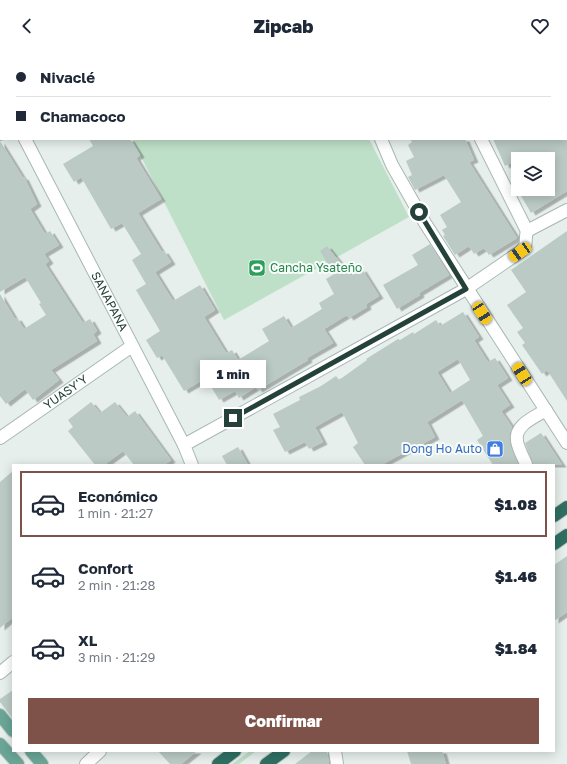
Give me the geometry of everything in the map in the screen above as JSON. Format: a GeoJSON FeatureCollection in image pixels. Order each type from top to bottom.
{"type":"FeatureCollection","features":[{"type":"Feature","properties":{"kind":"highway"},"geometry":{"type":"LineString","coordinates":[[555,515],[567,507]]}},
{"type":"Feature","properties":{"kind":"highway"},"geometry":{"type":"LineString","coordinates":[[555,543],[567,535]]}},
{"type":"Feature","properties":{"kind":"highway"},"geometry":{"type":"LineString","coordinates":[[218,764],[233,752]]}},
{"type":"Feature","properties":{"kind":"highway"},"geometry":{"type":"LineString","coordinates":[[266,764],[283,752]]}},
{"type":"Feature","properties":{"kind":"main road"},"geometry":{"type":"LineString","coordinates":[[0,715],[12,729]]}},
{"type":"Feature","properties":{"kind":"main road"},"geometry":{"type":"LineString","coordinates":[[0,744],[18,764]]}},
{"type":"Feature","properties":{"kind":"main road"},"geometry":{"type":"LineString","coordinates":[[32,752],[42,764]]}},
{"type":"Feature","properties":{"kind":"street","name":"SANAPANA"},"geometry":{"type":"LineString","coordinates":[[26,140],[184,445],[192,464]]}},
{"type":"Feature","properties":{"kind":"street"},"geometry":{"type":"LineString","coordinates":[[380,140],[392,165],[425,223],[466,289],[567,443]]}},
{"type":"Feature","properties":{"kind":"street"},"geometry":{"type":"LineString","coordinates":[[184,445],[466,289],[525,247],[527,242],[527,231],[482,140]]}},
{"type":"Feature","properties":{"kind":"street"},"geometry":{"type":"LineString","coordinates":[[527,231],[567,210]]}},
{"type":"Feature","properties":{"kind":"street","name":"YUASY'Y"},"geometry":{"type":"LineString","coordinates":[[0,438],[132,346]]}},
{"type":"Feature","properties":{"kind":"street"},"geometry":{"type":"LineString","coordinates":[[526,464],[516,440],[518,430],[523,424],[546,410]]}},
{"type":"Feature","properties":{"kind":"street"},"geometry":{"type":"LineString","coordinates":[[0,673],[12,663]]}},
{"type":"Feature","properties":{"kind":"street"},"geometry":{"type":"LineString","coordinates":[[86,764],[99,752]]}},
{"type":"Feature","properties":{"kind":"street"},"geometry":{"type":"LineString","coordinates":[[335,752],[337,764]]}},
{"type":"Feature","properties":{"kind":"green space","name":"Cancha Ysateño"},"geometry":{"type":"Polygon","coordinates":[[[133,140],[370,140],[409,217],[224,320],[133,140]]]}},
{"type":"Feature","properties":{"kind":"green space"},"geometry":{"type":"Polygon","coordinates":[[[249,752],[255,752],[239,764],[232,764],[249,752]]]}},
{"type":"Feature","properties":{"kind":"building"},"geometry":{"type":"Polygon","coordinates":[[[90,140],[131,140],[140,155],[136,158],[161,199],[138,213],[162,252],[164,251],[171,262],[155,272],[173,301],[200,285],[215,310],[204,317],[226,353],[232,350],[238,360],[269,341],[262,329],[284,316],[291,328],[322,309],[319,303],[334,294],[326,279],[334,274],[320,251],[327,246],[351,276],[362,269],[379,296],[366,304],[367,307],[349,318],[347,315],[324,329],[333,343],[258,390],[256,387],[239,398],[235,391],[219,400],[206,378],[184,391],[162,355],[157,358],[146,340],[160,331],[136,290],[146,284],[132,260],[141,254],[122,223],[111,229],[81,177],[74,182],[63,164],[93,146],[90,140]]]}},
{"type":"Feature","properties":{"kind":"building"},"geometry":{"type":"Polygon","coordinates":[[[411,140],[465,140],[474,160],[469,162],[517,238],[489,255],[484,248],[474,254],[469,246],[455,255],[443,236],[445,235],[442,230],[447,227],[440,215],[461,202],[444,175],[415,190],[408,177],[412,175],[406,161],[414,157],[408,145],[412,142],[411,140]]]}},
{"type":"Feature","properties":{"kind":"building"},"geometry":{"type":"Polygon","coordinates":[[[493,140],[567,140],[567,191],[531,213],[521,196],[555,196],[555,152],[511,152],[511,163],[505,166],[493,140]]]}},
{"type":"Feature","properties":{"kind":"building"},"geometry":{"type":"Polygon","coordinates":[[[0,141],[23,178],[24,177],[37,204],[30,209],[45,234],[50,231],[59,245],[44,254],[49,261],[45,264],[83,323],[90,319],[97,331],[93,334],[97,341],[51,370],[59,380],[33,400],[25,389],[6,404],[0,396],[0,294],[15,319],[17,318],[24,329],[46,315],[39,304],[41,303],[25,277],[0,292],[0,141]]]}},
{"type":"Feature","properties":{"kind":"building"},"geometry":{"type":"Polygon","coordinates":[[[567,231],[567,401],[547,370],[542,374],[522,345],[525,343],[517,332],[523,328],[507,305],[526,292],[511,270],[567,231]]]}},
{"type":"Feature","properties":{"kind":"building"},"geometry":{"type":"Polygon","coordinates":[[[430,244],[449,275],[419,293],[420,295],[397,309],[383,285],[418,265],[412,255],[430,244]]]}},
{"type":"Feature","properties":{"kind":"building"},"geometry":{"type":"Polygon","coordinates":[[[463,312],[479,337],[474,340],[488,362],[495,358],[508,378],[497,385],[510,405],[501,411],[512,427],[509,435],[510,442],[518,464],[492,464],[477,440],[483,436],[462,400],[427,422],[435,437],[383,464],[364,464],[353,447],[358,443],[342,412],[315,427],[323,442],[309,449],[305,442],[285,452],[273,430],[280,427],[273,414],[300,400],[299,397],[321,386],[336,376],[339,380],[367,360],[366,359],[398,339],[400,340],[413,332],[414,334],[436,320],[440,326],[463,312]],[[458,359],[437,372],[450,393],[470,380],[458,359]]]}},
{"type":"Feature","properties":{"kind":"building"},"geometry":{"type":"Polygon","coordinates":[[[91,402],[100,413],[115,402],[127,417],[135,411],[171,460],[165,464],[133,464],[123,451],[105,464],[94,464],[68,431],[73,427],[68,420],[91,402]]]}},
{"type":"Feature","properties":{"kind":"building"},"geometry":{"type":"Polygon","coordinates":[[[541,433],[562,465],[533,464],[525,443],[541,433]]]}},
{"type":"Feature","properties":{"kind":"building"},"geometry":{"type":"Polygon","coordinates":[[[238,447],[247,464],[226,464],[222,456],[238,447]]]}},
{"type":"Feature","properties":{"kind":"building"},"geometry":{"type":"Polygon","coordinates":[[[12,472],[12,618],[0,628],[0,482],[12,472]]]}},
{"type":"Feature","properties":{"kind":"building"},"geometry":{"type":"Polygon","coordinates":[[[567,556],[567,612],[555,620],[555,564],[567,556]]]}},
{"type":"Feature","properties":{"kind":"building"},"geometry":{"type":"Polygon","coordinates":[[[12,691],[12,718],[0,702],[0,699],[12,691]]]}},
{"type":"Feature","properties":{"kind":"building"},"geometry":{"type":"Polygon","coordinates":[[[159,752],[196,752],[181,764],[170,764],[159,752]]]}},
{"type":"Feature","properties":{"kind":"building"},"geometry":{"type":"Polygon","coordinates":[[[311,752],[327,752],[329,764],[295,764],[311,752]]]}},
{"type":"Feature","properties":{"kind":"building"},"geometry":{"type":"Polygon","coordinates":[[[407,752],[442,752],[446,764],[411,764],[407,752]]]}},
{"type":"Feature","properties":{"kind":"place","name":"Cancha Ysateño"},"geometry":{"type":"Point","coordinates":[257,268]}},
{"type":"Feature","properties":{"kind":"place","name":"Dong Ho Auto"},"geometry":{"type":"Point","coordinates":[495,449]}},
{"type":"Feature","properties":{"kind":"route"},"geometry":{"type":"LineString","coordinates":[[233,418],[466,289],[419,212]]}}]}
